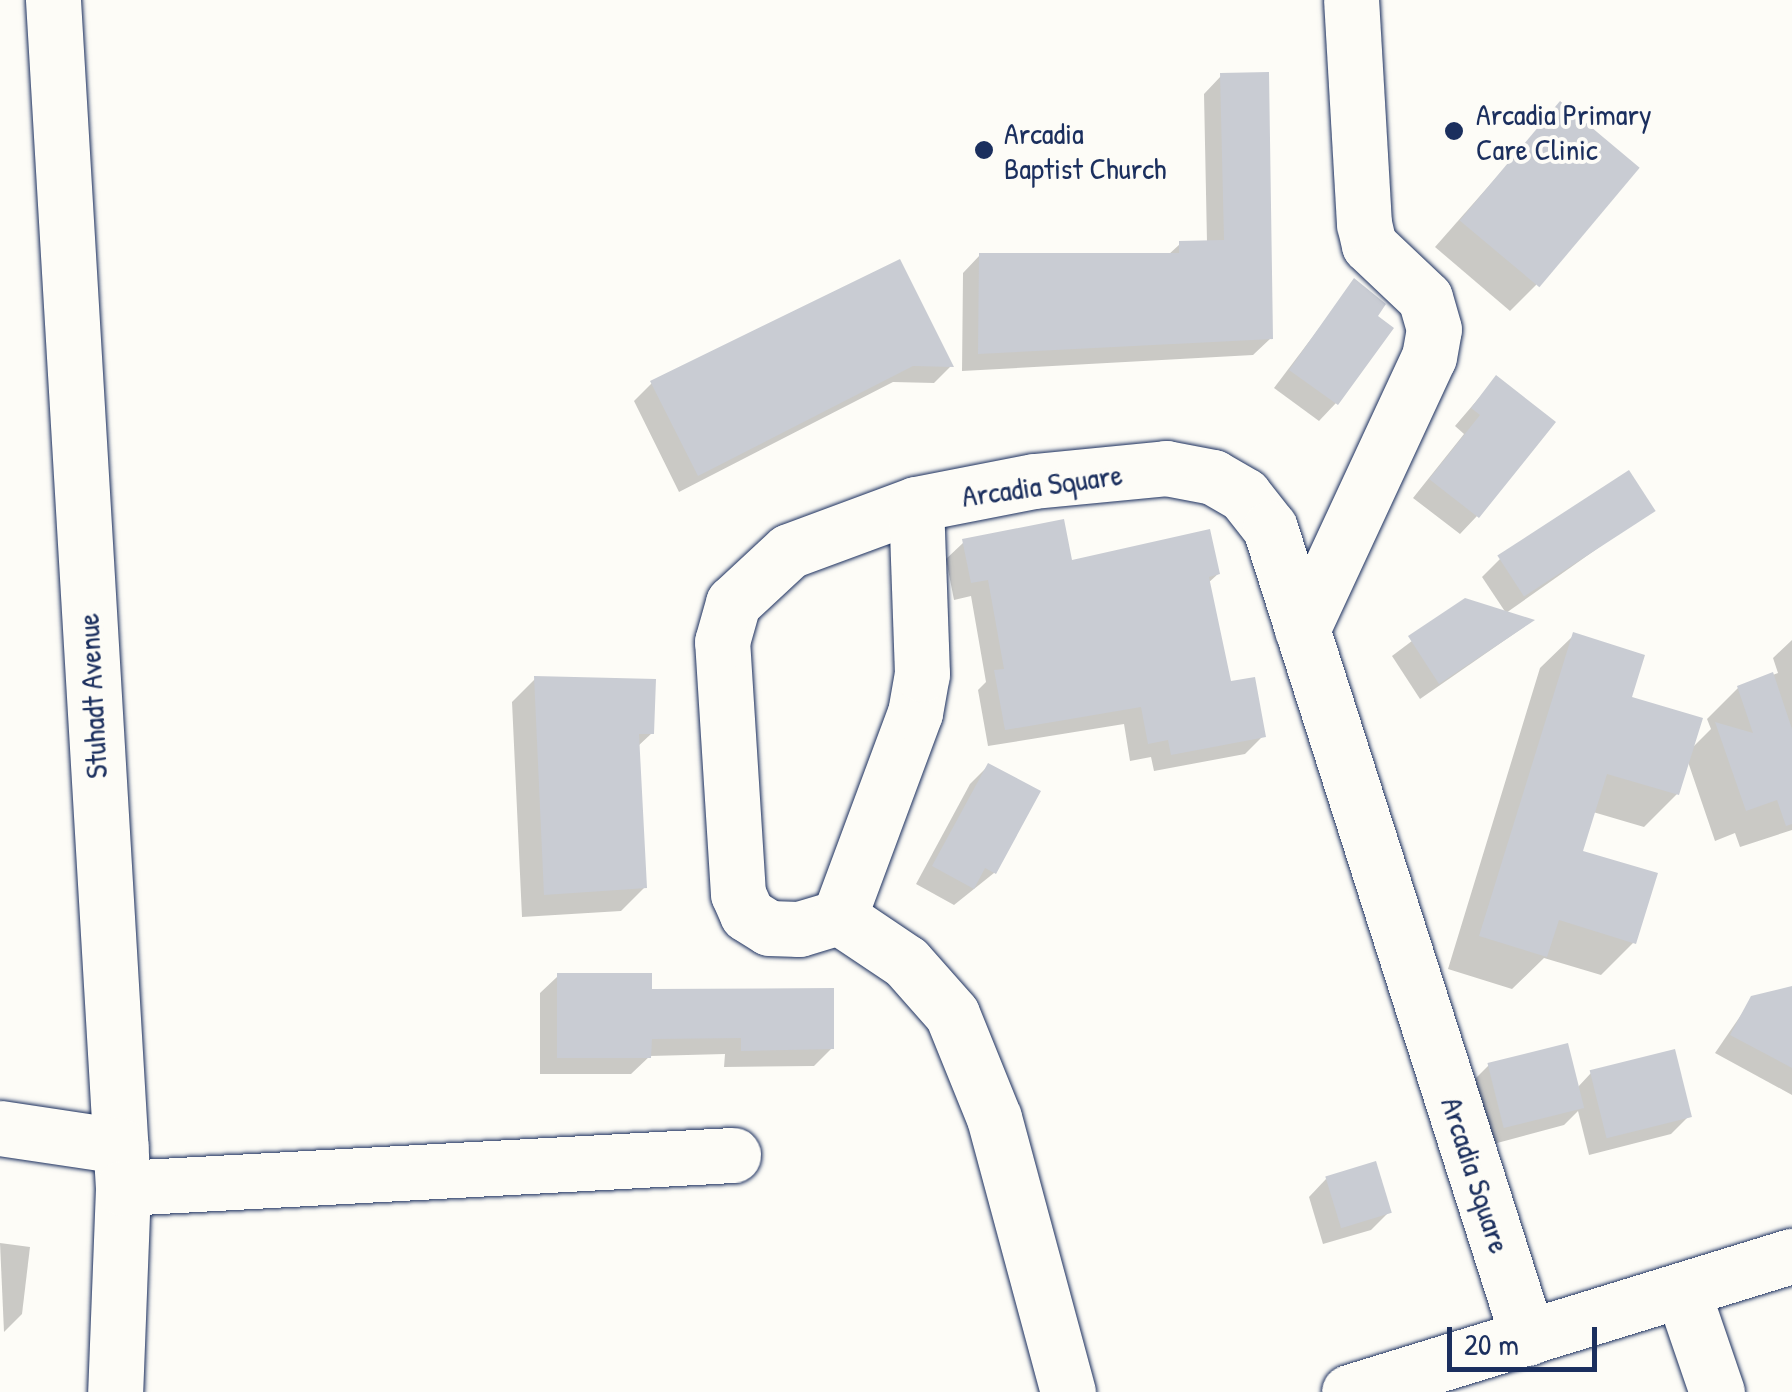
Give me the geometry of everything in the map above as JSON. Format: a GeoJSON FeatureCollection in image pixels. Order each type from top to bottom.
{"type":"FeatureCollection","features":[{"type":"Feature","properties":{"kind":"street","name":"Stuhadt Avenue"},"geometry":{"type":"LineString","coordinates":[[53,0],[122,1167],[114,1392]]}},
{"type":"Feature","properties":{"kind":"street"},"geometry":{"type":"LineString","coordinates":[[1302,630],[1429,357],[1434,329],[1425,298],[1369,245],[1364,224],[1351,0]]}},
{"type":"Feature","properties":{"kind":"street","name":"Arcadia Square"},"geometry":{"type":"LineString","coordinates":[[839,917],[799,929],[770,928],[747,914],[738,894],[722,642],[733,603],[789,551],[916,504],[1034,481],[1166,468],[1213,477],[1244,495],[1270,528],[1528,1338]]}},
{"type":"Feature","properties":{"kind":"street"},"geometry":{"type":"LineString","coordinates":[[916,504],[922,674],[914,714],[839,917],[906,962],[952,1014],[994,1118],[1068,1392]]}},
{"type":"Feature","properties":{"kind":"street"},"geometry":{"type":"LineString","coordinates":[[0,1128],[122,1167],[733,1154]]}},
{"type":"Feature","properties":{"kind":"street"},"geometry":{"type":"LineString","coordinates":[[1349,1392],[1792,1256]]}},
{"type":"Feature","properties":{"kind":"street"},"geometry":{"type":"LineString","coordinates":[[1682,1290],[1717,1392]]}},
{"type":"Feature","properties":{"kind":"building"},"geometry":{"type":"Polygon","coordinates":[[[1269,72],[1273,339],[978,354],[979,253],[1179,253],[1179,241],[1224,240],[1220,73],[1269,72]]]}},
{"type":"Feature","properties":{"kind":"building"},"geometry":{"type":"Polygon","coordinates":[[[1560,101],[1640,168],[1539,287],[1460,221],[1560,101]]]}},
{"type":"Feature","properties":{"kind":"building"},"geometry":{"type":"Polygon","coordinates":[[[900,259],[954,367],[913,366],[698,476],[650,381],[900,259]]]}},
{"type":"Feature","properties":{"kind":"building"},"geometry":{"type":"Polygon","coordinates":[[[1354,278],[1386,304],[1378,316],[1394,328],[1338,405],[1289,370],[1354,278]]]}},
{"type":"Feature","properties":{"kind":"building"},"geometry":{"type":"Polygon","coordinates":[[[1496,375],[1556,422],[1479,518],[1429,479],[1480,415],[1471,408],[1496,375]]]}},
{"type":"Feature","properties":{"kind":"building"},"geometry":{"type":"Polygon","coordinates":[[[1629,470],[1656,511],[1524,597],[1497,556],[1629,470]]]}},
{"type":"Feature","properties":{"kind":"building"},"geometry":{"type":"Polygon","coordinates":[[[1064,519],[1072,560],[1210,529],[1220,574],[1209,577],[1231,681],[1255,677],[1266,737],[1171,755],[1168,740],[1148,744],[1141,707],[1005,730],[994,670],[1004,669],[988,580],[971,583],[962,539],[1064,519]]]}},
{"type":"Feature","properties":{"kind":"building"},"geometry":{"type":"Polygon","coordinates":[[[1465,598],[1535,620],[1439,684],[1408,636],[1465,598]]]}},
{"type":"Feature","properties":{"kind":"building"},"geometry":{"type":"Polygon","coordinates":[[[1573,632],[1645,655],[1632,697],[1703,718],[1679,795],[1607,774],[1583,851],[1658,873],[1636,944],[1559,920],[1547,957],[1479,936],[1573,632]]]}},
{"type":"Feature","properties":{"kind":"building"},"geometry":{"type":"Polygon","coordinates":[[[1773,672],[1792,729],[1792,824],[1786,826],[1777,800],[1746,811],[1715,722],[1753,733],[1737,686],[1773,672]]]}},
{"type":"Feature","properties":{"kind":"building"},"geometry":{"type":"Polygon","coordinates":[[[534,676],[656,679],[654,734],[639,734],[647,888],[544,895],[534,676]]]}},
{"type":"Feature","properties":{"kind":"building"},"geometry":{"type":"Polygon","coordinates":[[[988,763],[1041,791],[996,874],[985,868],[974,889],[932,866],[988,763]]]}},
{"type":"Feature","properties":{"kind":"building"},"geometry":{"type":"Polygon","coordinates":[[[557,973],[652,973],[652,989],[834,988],[834,1049],[741,1051],[741,1038],[652,1039],[651,1058],[557,1058],[557,973]]]}},
{"type":"Feature","properties":{"kind":"building"},"geometry":{"type":"Polygon","coordinates":[[[1792,986],[1792,1068],[1730,1035],[1751,996],[1792,986]]]}},
{"type":"Feature","properties":{"kind":"building"},"geometry":{"type":"Polygon","coordinates":[[[1568,1043],[1584,1108],[1504,1128],[1487,1063],[1568,1043]]]}},
{"type":"Feature","properties":{"kind":"building"},"geometry":{"type":"Polygon","coordinates":[[[1675,1049],[1692,1117],[1607,1138],[1590,1070],[1675,1049]]]}},
{"type":"Feature","properties":{"kind":"building"},"geometry":{"type":"Polygon","coordinates":[[[1376,1161],[1392,1213],[1341,1228],[1325,1176],[1376,1161]]]}},
{"type":"Feature","properties":{"kind":"place","name":"Arcadia Primary Care Clinic"},"geometry":{"type":"Point","coordinates":[1454,131]}},
{"type":"Feature","properties":{"kind":"place","name":"Arcadia Baptist Church"},"geometry":{"type":"Point","coordinates":[984,150]}}]}
